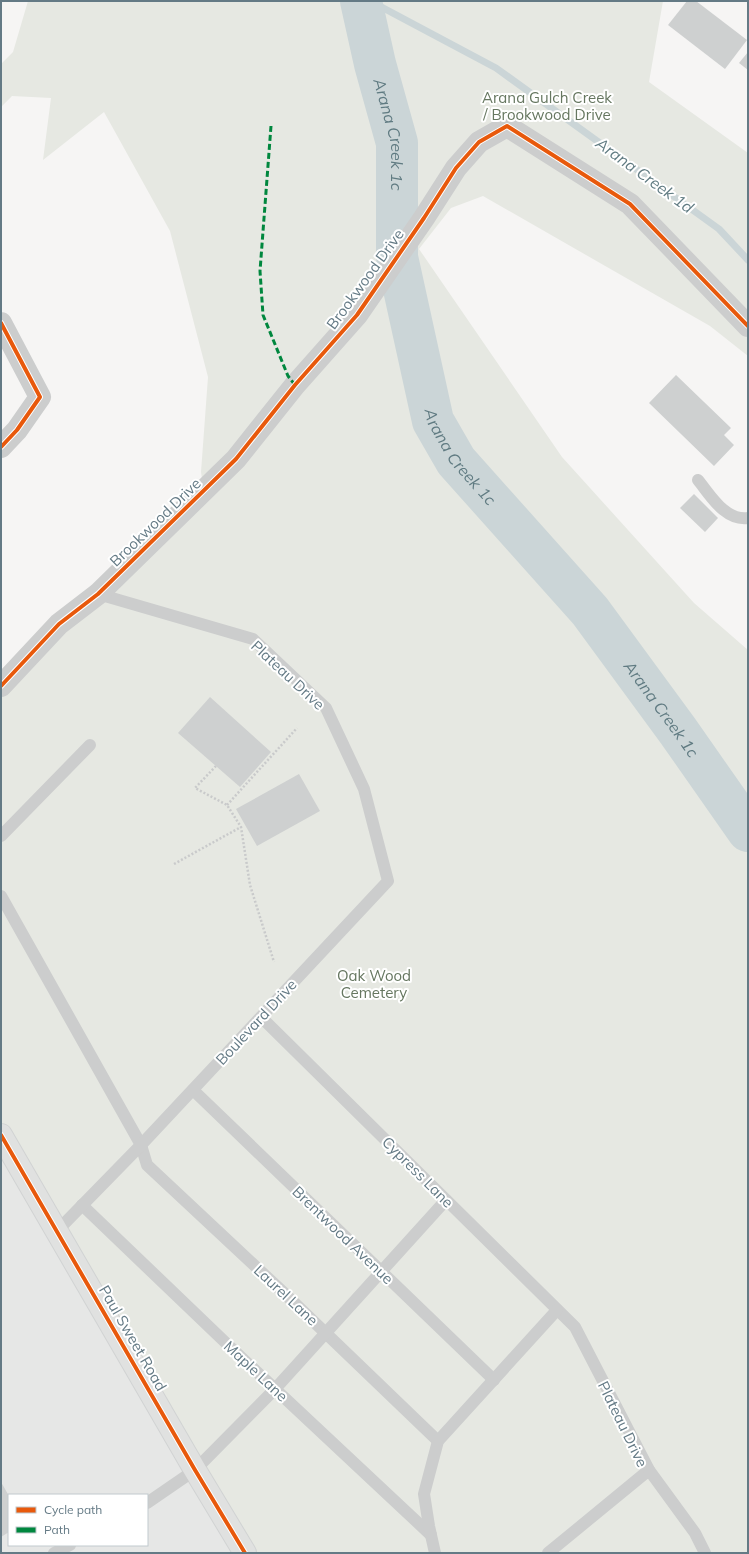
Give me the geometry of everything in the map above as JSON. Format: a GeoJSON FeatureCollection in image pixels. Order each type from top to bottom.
{"type":"FeatureCollection","features":[{"type":"Feature","properties":{"kind":"street","name":"Brookwood Drive"},"geometry":{"type":"LineString","coordinates":[[1,686],[59,624],[98,594],[236,459],[295,385],[357,315],[424,218],[456,168],[480,142],[507,126],[630,204],[748,326]]}},
{"type":"Feature","properties":{"kind":"street"},"geometry":{"type":"LineString","coordinates":[[1,323],[40,398],[17,430],[1,447]]}},
{"type":"Feature","properties":{"kind":"street","name":"Paul Sweet Road"},"geometry":{"type":"LineString","coordinates":[[1,1135],[195,1470],[245,1553]]}},
{"type":"Feature","properties":{"kind":"lane"},"geometry":{"type":"LineString","coordinates":[[698,480],[724,511],[740,519],[748,518]]}},
{"type":"Feature","properties":{"kind":"lane","name":"Plateau Drive"},"geometry":{"type":"LineString","coordinates":[[98,594],[252,639],[326,708],[364,788]]}},
{"type":"Feature","properties":{"kind":"lane"},"geometry":{"type":"LineString","coordinates":[[1,836],[90,745]]}},
{"type":"Feature","properties":{"kind":"lane","name":"Boulevard Drive"},"geometry":{"type":"LineString","coordinates":[[57,1231],[141,1145],[388,881],[364,788]]}},
{"type":"Feature","properties":{"kind":"lane","name":"Laurel Lane"},"geometry":{"type":"LineString","coordinates":[[1,896],[141,1145],[147,1165],[438,1441]]}},
{"type":"Feature","properties":{"kind":"lane","name":"Cypress Lane"},"geometry":{"type":"LineString","coordinates":[[261,1017],[575,1327]]}},
{"type":"Feature","properties":{"kind":"lane","name":"Brentwood Avenue"},"geometry":{"type":"LineString","coordinates":[[193,1090],[494,1380]]}},
{"type":"Feature","properties":{"kind":"lane"},"geometry":{"type":"LineString","coordinates":[[148,1502],[195,1470],[275,1389],[446,1200]]}},
{"type":"Feature","properties":{"kind":"lane","name":"Maple Lane"},"geometry":{"type":"LineString","coordinates":[[82,1205],[431,1535]]}},
{"type":"Feature","properties":{"kind":"lane"},"geometry":{"type":"LineString","coordinates":[[435,1553],[424,1494],[438,1441],[557,1310]]}},
{"type":"Feature","properties":{"kind":"lane","name":"Plateau Drive"},"geometry":{"type":"LineString","coordinates":[[548,1553],[649,1470],[575,1327]]}},
{"type":"Feature","properties":{"kind":"lane"},"geometry":{"type":"LineString","coordinates":[[649,1470],[695,1533],[705,1553]]}},
{"type":"Feature","properties":{"kind":"lane"},"geometry":{"type":"LineString","coordinates":[[54,1553],[68,1546]]}},
{"type":"Feature","properties":{"kind":"path"},"geometry":{"type":"LineString","coordinates":[[227,805],[297,728]]}},
{"type":"Feature","properties":{"kind":"path"},"geometry":{"type":"LineString","coordinates":[[216,766],[195,788],[227,805],[241,827],[250,885],[274,962]]}},
{"type":"Feature","properties":{"kind":"path"},"geometry":{"type":"LineString","coordinates":[[174,864],[241,827]]}},
{"type":"Feature","properties":{"kind":"shaded area"},"geometry":{"type":"Polygon","coordinates":[[[1,1143],[236,1553],[1,1553],[1,1143]]]}},
{"type":"Feature","properties":{"kind":"green space","name":"Oak Wood Cemetery"},"geometry":{"type":"Polygon","coordinates":[[[28,1],[663,1],[649,82],[748,153],[748,356],[710,326],[483,196],[451,208],[419,249],[562,457],[694,603],[748,650],[748,1553],[236,1553],[1,1143],[1,677],[135,556],[202,479],[201,472],[208,377],[170,231],[104,112],[43,160],[51,98],[12,96],[1,107],[1,64],[13,52],[28,1]]]}},
{"type":"Feature","properties":{"kind":"building"},"geometry":{"type":"Polygon","coordinates":[[[687,1],[696,1],[747,40],[725,69],[668,25],[687,1]]]}},
{"type":"Feature","properties":{"kind":"building"},"geometry":{"type":"Polygon","coordinates":[[[748,52],[748,70],[739,63],[748,52]]]}},
{"type":"Feature","properties":{"kind":"building"},"geometry":{"type":"Polygon","coordinates":[[[676,375],[731,428],[724,435],[734,445],[714,466],[649,403],[676,375]]]}},
{"type":"Feature","properties":{"kind":"building"},"geometry":{"type":"Polygon","coordinates":[[[694,494],[718,518],[705,532],[680,508],[694,494]]]}},
{"type":"Feature","properties":{"kind":"building"},"geometry":{"type":"Polygon","coordinates":[[[210,697],[271,752],[240,787],[178,733],[210,697]]]}},
{"type":"Feature","properties":{"kind":"building"},"geometry":{"type":"Polygon","coordinates":[[[299,774],[320,811],[257,846],[236,809],[299,774]]]}},
{"type":"Feature","properties":{"kind":"building"},"geometry":{"type":"Polygon","coordinates":[[[1,1482],[8,1494],[8,1533],[1,1537],[1,1482]]]}},
{"type":"Feature","properties":{"kind":"waterway","name":"Arana Creek 1c"},"geometry":{"type":"LineString","coordinates":[[361,1],[375,64],[397,143],[397,257],[433,421],[456,461],[590,611],[678,731],[748,831]]}},
{"type":"Feature","properties":{"kind":"waterway","name":"Arana Creek 1d"},"geometry":{"type":"LineString","coordinates":[[370,1],[496,68],[719,229],[748,260]]}},
{"type":"Feature","properties":{"kind":"marked path"},"geometry":{"type":"LineString","coordinates":[[271,126],[260,271],[263,315],[288,376],[295,385]]}},
{"type":"Feature","properties":{"kind":"cycle path"},"geometry":{"type":"LineString","coordinates":[[1,686],[59,624],[98,594],[236,459],[295,385],[357,315],[424,218],[456,168],[479,142],[507,126],[630,204],[748,326]]}},
{"type":"Feature","properties":{"kind":"cycle path"},"geometry":{"type":"LineString","coordinates":[[1,323],[40,397],[17,430],[1,447]]}},
{"type":"Feature","properties":{"kind":"cycle path"},"geometry":{"type":"LineString","coordinates":[[1,1135],[195,1470],[245,1553]]}},
{"type":"Feature","properties":{"kind":"park label","name":"Arana Gulch Creek / Brookwood Drive"},"geometry":{"type":"Point","coordinates":[547,106]}}]}
